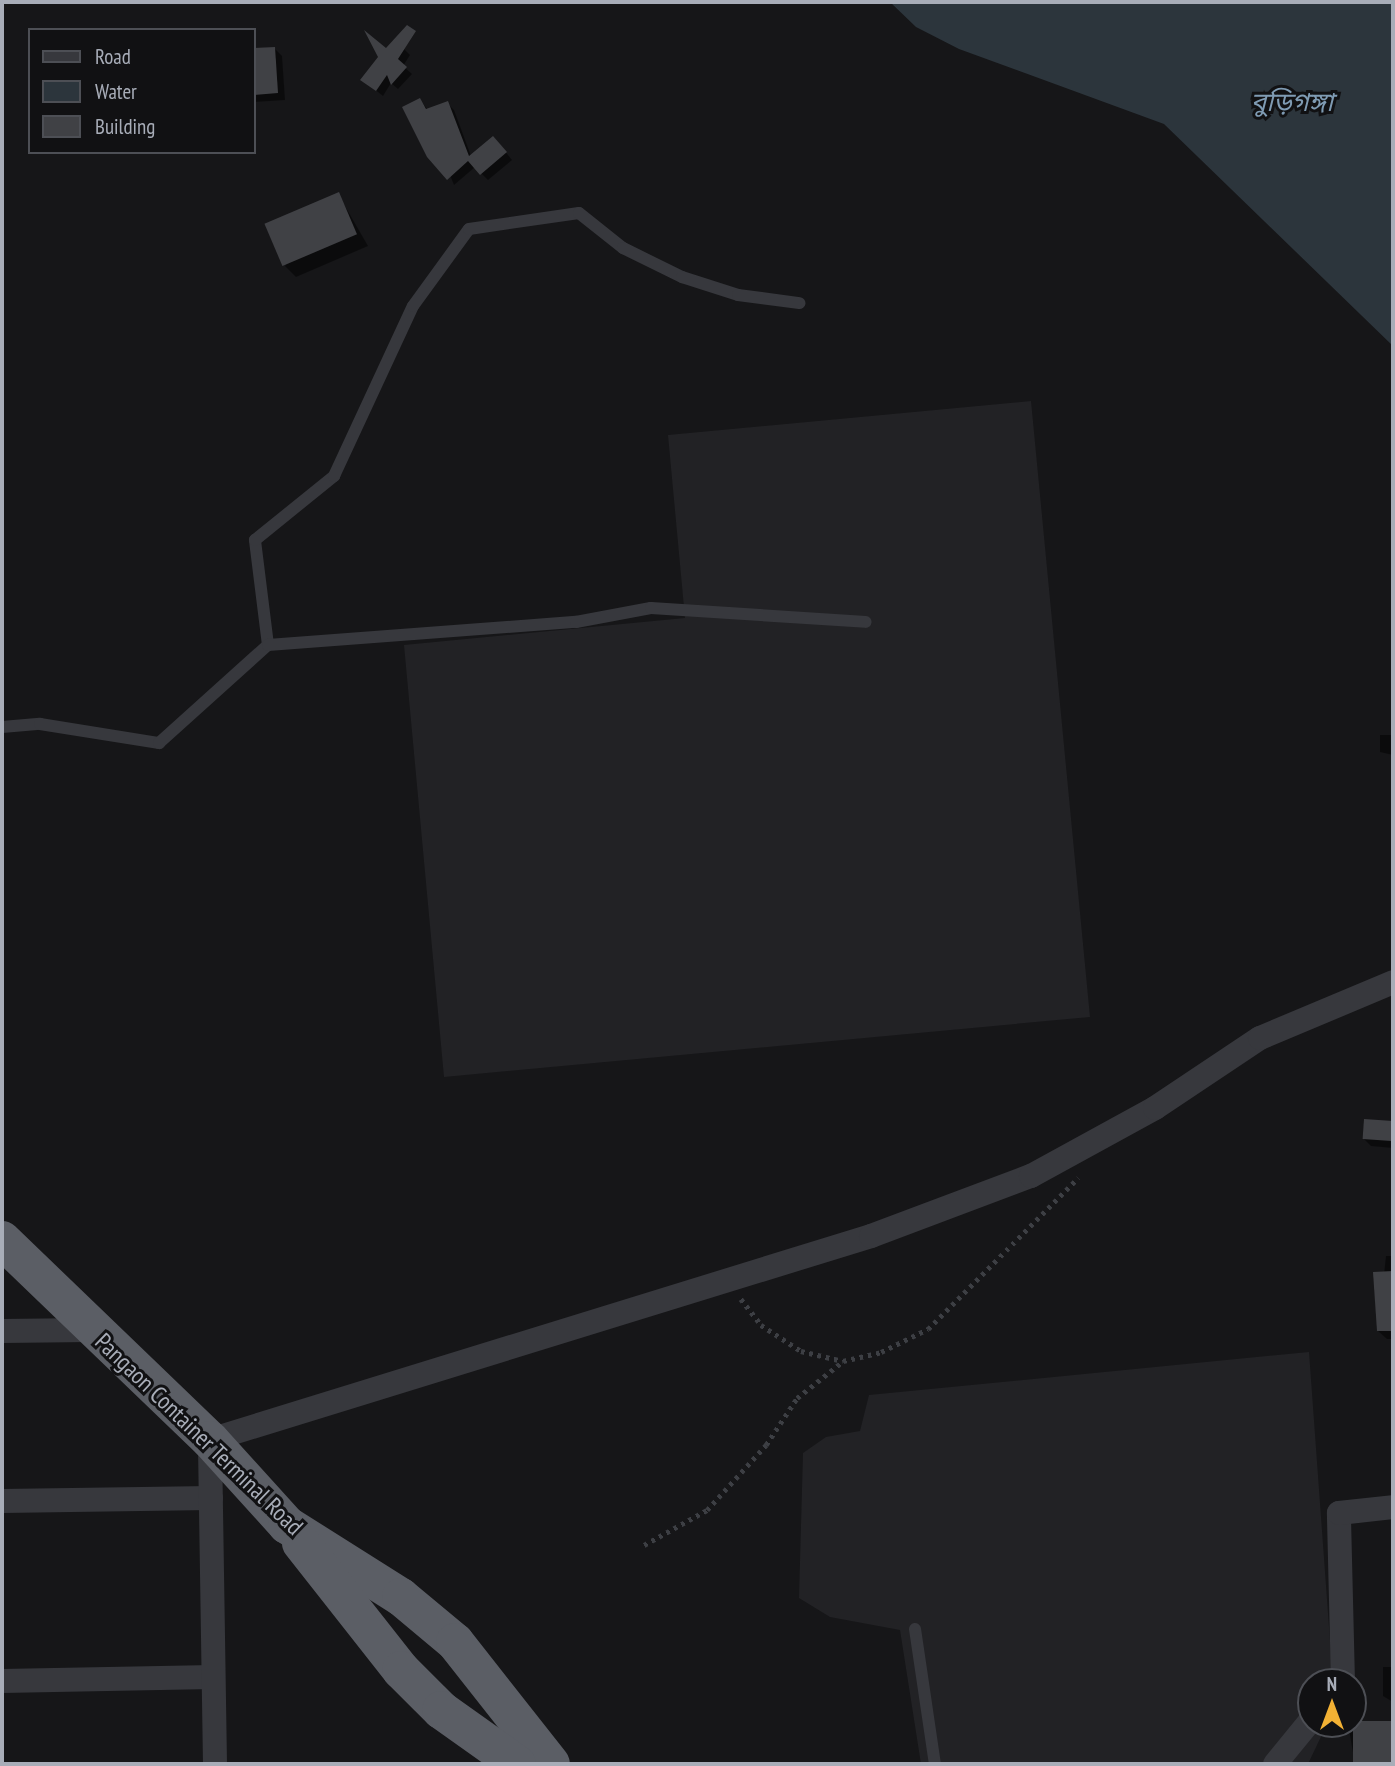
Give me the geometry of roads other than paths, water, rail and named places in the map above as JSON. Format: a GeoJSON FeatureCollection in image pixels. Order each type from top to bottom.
{"type":"FeatureCollection","features":[{"type":"Feature","properties":{"kind":"highway","name":"Pangaon Container Terminal Road"},"geometry":{"type":"LineString","coordinates":[[2,1240],[90,1330],[210,1440],[287,1525],[401,1597],[455,1642],[551,1764]]}},
{"type":"Feature","properties":{"kind":"highway"},"geometry":{"type":"LineString","coordinates":[[287,1525],[401,1670],[441,1710],[517,1764]]}},
{"type":"Feature","properties":{"kind":"street"},"geometry":{"type":"LineString","coordinates":[[215,1764],[210,1440],[871,1236],[1031,1176],[1111,1132],[1260,1038],[1393,982]]}},
{"type":"Feature","properties":{"kind":"street"},"geometry":{"type":"LineString","coordinates":[[2,1331],[90,1330]]}},
{"type":"Feature","properties":{"kind":"street"},"geometry":{"type":"LineString","coordinates":[[2,1501],[211,1498]]}},
{"type":"Feature","properties":{"kind":"street"},"geometry":{"type":"LineString","coordinates":[[1343,1668],[1339,1513],[1393,1507]]}},
{"type":"Feature","properties":{"kind":"street"},"geometry":{"type":"LineString","coordinates":[[2,1681],[213,1677]]}},
{"type":"Feature","properties":{"kind":"street"},"geometry":{"type":"LineString","coordinates":[[1275,1764],[1297,1737]]}},
{"type":"Feature","properties":{"kind":"lane"},"geometry":{"type":"LineString","coordinates":[[268,645],[255,540],[334,476],[413,306],[469,229],[579,213],[623,248],[682,277],[738,295],[799,303]]}},
{"type":"Feature","properties":{"kind":"lane"},"geometry":{"type":"LineString","coordinates":[[2,727],[40,724],[159,743],[268,645],[576,622],[652,608],[866,622]]}},
{"type":"Feature","properties":{"kind":"lane"},"geometry":{"type":"LineString","coordinates":[[915,1629],[935,1764]]}},
{"type":"Feature","properties":{"kind":"water","name":"বুড়িগঙ্গা"},"geometry":{"type":"Polygon","coordinates":[[[890,2],[1393,2],[1393,346],[1164,124],[959,49],[916,27],[890,2]]]}}]}
